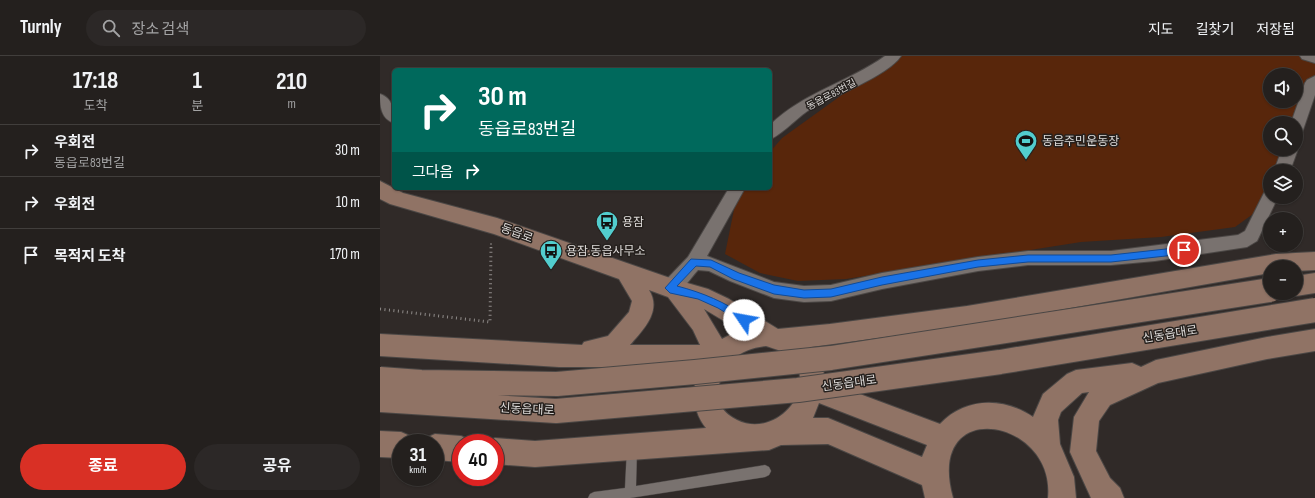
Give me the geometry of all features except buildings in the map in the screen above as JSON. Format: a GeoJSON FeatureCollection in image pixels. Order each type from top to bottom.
{"type":"FeatureCollection","features":[{"type":"Feature","properties":{"kind":"main road","name":"동읍로"},"geometry":{"type":"LineString","coordinates":[[392,192],[497,226],[673,290],[700,296],[774,336]]}},
{"type":"Feature","properties":{"kind":"main road"},"geometry":{"type":"LineString","coordinates":[[745,438],[728,432],[715,420],[707,404],[705,388],[710,370],[719,356],[733,344],[749,337],[830,335],[959,317],[1276,263],[1315,261]]}},
{"type":"Feature","properties":{"kind":"main road"},"geometry":{"type":"LineString","coordinates":[[559,356],[614,346],[640,318],[643,300],[627,273]]}},
{"type":"Feature","properties":{"kind":"main road"},"geometry":{"type":"LineString","coordinates":[[673,290],[701,323],[719,356]]}},
{"type":"Feature","properties":{"kind":"main road","name":"신동읍대로"},"geometry":{"type":"LineString","coordinates":[[380,379],[421,382],[557,384],[695,372],[831,358],[1263,291]]}},
{"type":"Feature","properties":{"kind":"main road","name":"신동읍대로"},"geometry":{"type":"LineString","coordinates":[[380,400],[556,412],[798,390],[1000,362],[1315,310]]}},
{"type":"Feature","properties":{"kind":"main road"},"geometry":{"type":"LineString","coordinates":[[774,336],[796,346],[807,357],[813,372],[813,389],[808,406],[801,416],[782,432]]}},
{"type":"Feature","properties":{"kind":"main road"},"geometry":{"type":"LineString","coordinates":[[1047,446],[1045,420],[1052,403],[1076,382],[1156,372],[1267,348],[1315,340]]}},
{"type":"Feature","properties":{"kind":"main road"},"geometry":{"type":"LineString","coordinates":[[380,345],[559,356],[719,356]]}},
{"type":"Feature","properties":{"kind":"main road"},"geometry":{"type":"LineString","coordinates":[[1110,498],[1100,488],[1083,452],[1087,417],[1101,396],[1156,372]]}},
{"type":"Feature","properties":{"kind":"main road"},"geometry":{"type":"LineString","coordinates":[[813,389],[944,438]]}},
{"type":"Feature","properties":{"kind":"main road"},"geometry":{"type":"LineString","coordinates":[[504,452],[535,454],[745,438],[764,438],[782,432],[828,431],[936,487],[936,455],[944,438],[958,424],[974,416],[993,415],[1012,419],[1031,430],[1047,446],[1059,467],[1066,496]]}},
{"type":"Feature","properties":{"kind":"main road"},"geometry":{"type":"LineString","coordinates":[[380,444],[392,445]]}},
{"type":"Feature","properties":{"kind":"street","name":"동읍로83번길"},"geometry":{"type":"LineString","coordinates":[[772,132],[776,127],[815,100],[869,74],[894,56]]}},
{"type":"Feature","properties":{"kind":"street"},"geometry":{"type":"LineString","coordinates":[[1307,56],[1315,59]]}},
{"type":"Feature","properties":{"kind":"street"},"geometry":{"type":"LineString","coordinates":[[1301,116],[1312,83],[1315,81]]}},
{"type":"Feature","properties":{"kind":"street"},"geometry":{"type":"LineString","coordinates":[[380,98],[392,115]]}},
{"type":"Feature","properties":{"kind":"street"},"geometry":{"type":"LineString","coordinates":[[673,290],[694,262],[736,190]]}},
{"type":"Feature","properties":{"kind":"street"},"geometry":{"type":"LineString","coordinates":[[694,262],[711,264],[736,276],[774,290],[804,294],[831,293],[882,281],[978,264],[1028,258],[1111,258],[1155,254],[1240,242],[1251,236],[1267,204]]}},
{"type":"Feature","properties":{"kind":"lane"},"geometry":{"type":"LineString","coordinates":[[630,492],[632,446]]}},
{"type":"Feature","properties":{"kind":"lane"},"geometry":{"type":"LineString","coordinates":[[594,498],[765,471]]}},
{"type":"Feature","properties":{"kind":"path"},"geometry":{"type":"LineString","coordinates":[[380,309],[490,322],[490,242],[497,226]]}},
{"type":"Feature","properties":{"kind":"shaded area","name":"동읍주민운동장"},"geometry":{"type":"Polygon","coordinates":[[[896,56],[1310,56],[1315,58],[1315,87],[1300,116],[1263,116],[1263,156],[1284,156],[1280,164],[1263,164],[1263,202],[1260,209],[1235,227],[1161,237],[1081,242],[846,279],[798,281],[760,273],[725,254],[738,190],[772,190],[772,150],[782,138],[896,56]]]}},
{"type":"Feature","properties":{"kind":"place","name":"동읍주민운동장"},"geometry":{"type":"Point","coordinates":[1026,160]}},
{"type":"Feature","properties":{"kind":"place","name":"용잠"},"geometry":{"type":"Point","coordinates":[607,242]}},
{"type":"Feature","properties":{"kind":"place","name":"용잠.동읍사무소"},"geometry":{"type":"Point","coordinates":[551,270]}},
{"type":"Feature","properties":{"kind":"route"},"geometry":{"type":"LineString","coordinates":[[744,320],[721,306],[700,296],[676,291],[670,288],[694,262],[711,264],[736,276],[774,290],[804,294],[831,293],[882,281],[978,264],[1028,258],[1111,258],[1184,250]]}}]}
